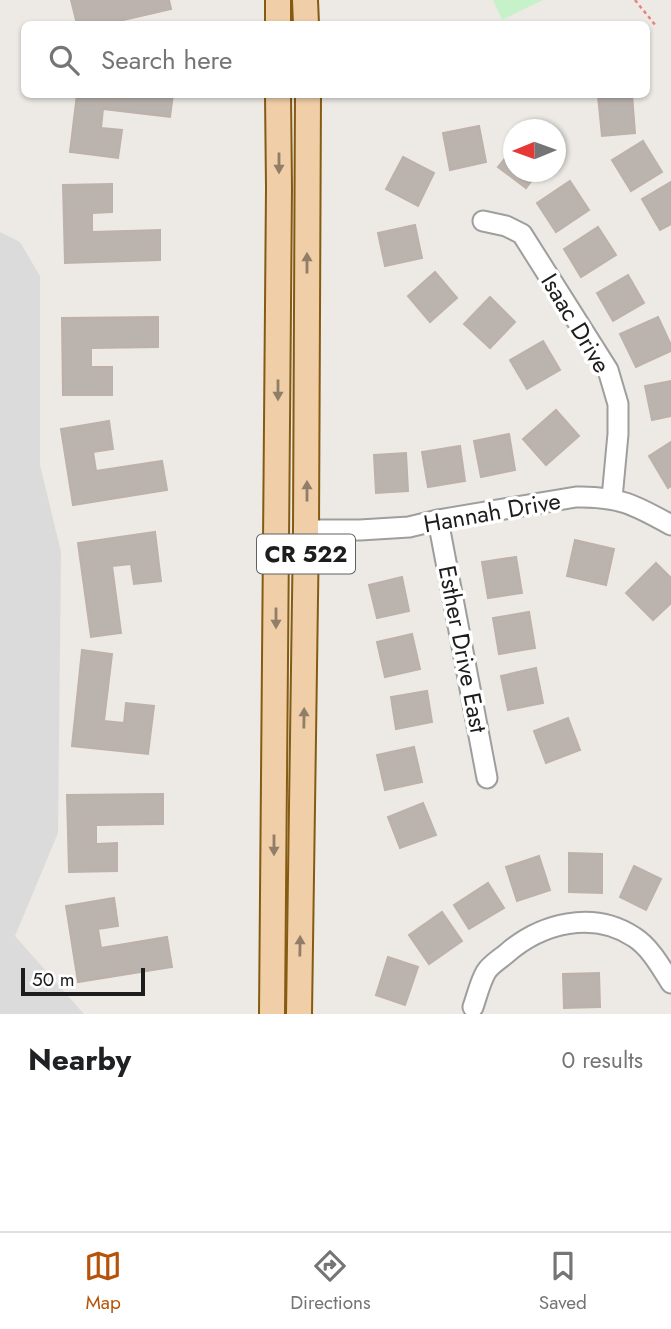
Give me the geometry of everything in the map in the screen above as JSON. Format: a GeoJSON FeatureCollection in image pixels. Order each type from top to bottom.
{"type":"FeatureCollection","features":[{"type":"Feature","properties":{"kind":"main road"},"geometry":{"type":"LineString","coordinates":[[278,0],[278,21]]}},
{"type":"Feature","properties":{"kind":"main road"},"geometry":{"type":"LineString","coordinates":[[305,0],[306,21]]}},
{"type":"Feature","properties":{"kind":"main road","name":"CR 522"},"geometry":{"type":"LineString","coordinates":[[272,1014],[278,98]]}},
{"type":"Feature","properties":{"kind":"main road","name":"CR 522"},"geometry":{"type":"LineString","coordinates":[[299,1014],[306,530],[308,98]]}},
{"type":"Feature","properties":{"kind":"street","name":"Isaac Drive"},"geometry":{"type":"LineString","coordinates":[[484,221],[506,226],[522,234],[608,370],[618,404],[612,498]]}},
{"type":"Feature","properties":{"kind":"street","name":"Hannah Drive"},"geometry":{"type":"LineString","coordinates":[[306,530],[409,527],[576,497],[598,496],[638,506],[671,525]]}},
{"type":"Feature","properties":{"kind":"street","name":"Esther Drive East"},"geometry":{"type":"LineString","coordinates":[[438,520],[487,778]]}},
{"type":"Feature","properties":{"kind":"street"},"geometry":{"type":"LineString","coordinates":[[473,1007],[487,970],[513,947],[542,930],[573,923],[597,923],[616,927],[637,939],[671,983]]}},
{"type":"Feature","properties":{"kind":"path"},"geometry":{"type":"LineString","coordinates":[[635,0],[656,26]]}},
{"type":"Feature","properties":{"kind":"shaded area"},"geometry":{"type":"Polygon","coordinates":[[[0,232],[20,242],[40,276],[40,465],[61,552],[58,833],[15,936],[84,1014],[0,1014],[0,232]]]}},
{"type":"Feature","properties":{"kind":"green space"},"geometry":{"type":"Polygon","coordinates":[[[493,0],[543,0],[502,20],[493,0]]]}},
{"type":"Feature","properties":{"kind":"building"},"geometry":{"type":"Polygon","coordinates":[[[71,0],[169,0],[171,9],[119,21],[76,21],[71,0]]]}},
{"type":"Feature","properties":{"kind":"building"},"geometry":{"type":"Polygon","coordinates":[[[77,98],[172,98],[170,117],[103,109],[101,128],[122,130],[118,158],[70,152],[77,98]]]}},
{"type":"Feature","properties":{"kind":"building"},"geometry":{"type":"Polygon","coordinates":[[[598,98],[632,98],[635,133],[602,136],[598,98]]]}},
{"type":"Feature","properties":{"kind":"building"},"geometry":{"type":"Polygon","coordinates":[[[479,126],[486,162],[450,170],[443,133],[479,126]]]}},
{"type":"Feature","properties":{"kind":"building"},"geometry":{"type":"Polygon","coordinates":[[[643,141],[662,172],[631,191],[612,160],[643,141]]]}},
{"type":"Feature","properties":{"kind":"building"},"geometry":{"type":"Polygon","coordinates":[[[403,157],[434,173],[418,206],[386,189],[403,157]]]}},
{"type":"Feature","properties":{"kind":"building"},"geometry":{"type":"Polygon","coordinates":[[[570,181],[589,210],[556,232],[537,203],[570,181]]]}},
{"type":"Feature","properties":{"kind":"building"},"geometry":{"type":"Polygon","coordinates":[[[518,182],[530,182],[526,188],[518,182]]]}},
{"type":"Feature","properties":{"kind":"building"},"geometry":{"type":"Polygon","coordinates":[[[671,182],[671,224],[660,230],[642,199],[671,182]]]}},
{"type":"Feature","properties":{"kind":"building"},"geometry":{"type":"Polygon","coordinates":[[[112,184],[112,212],[92,213],[92,232],[160,230],[160,260],[65,263],[63,185],[112,184]]]}},
{"type":"Feature","properties":{"kind":"building"},"geometry":{"type":"Polygon","coordinates":[[[415,225],[422,258],[385,266],[378,233],[415,225]]]}},
{"type":"Feature","properties":{"kind":"building"},"geometry":{"type":"Polygon","coordinates":[[[598,227],[616,255],[581,277],[564,249],[598,227]]]}},
{"type":"Feature","properties":{"kind":"building"},"geometry":{"type":"Polygon","coordinates":[[[435,272],[457,298],[430,322],[408,296],[435,272]]]}},
{"type":"Feature","properties":{"kind":"building"},"geometry":{"type":"Polygon","coordinates":[[[628,275],[644,303],[613,321],[597,293],[628,275]]]}},
{"type":"Feature","properties":{"kind":"building"},"geometry":{"type":"Polygon","coordinates":[[[490,297],[515,322],[490,348],[464,324],[490,297]]]}},
{"type":"Feature","properties":{"kind":"building"},"geometry":{"type":"Polygon","coordinates":[[[158,317],[158,347],[91,348],[91,367],[112,367],[112,395],[63,395],[62,318],[158,317]]]}},
{"type":"Feature","properties":{"kind":"building"},"geometry":{"type":"Polygon","coordinates":[[[658,317],[671,345],[671,351],[636,367],[620,334],[658,317]]]}},
{"type":"Feature","properties":{"kind":"building"},"geometry":{"type":"Polygon","coordinates":[[[543,341],[560,370],[527,389],[510,360],[543,341]]]}},
{"type":"Feature","properties":{"kind":"building"},"geometry":{"type":"Polygon","coordinates":[[[671,381],[671,416],[652,420],[645,386],[671,381]]]}},
{"type":"Feature","properties":{"kind":"building"},"geometry":{"type":"Polygon","coordinates":[[[556,410],[579,436],[546,465],[523,439],[556,410]]]}},
{"type":"Feature","properties":{"kind":"building"},"geometry":{"type":"Polygon","coordinates":[[[109,421],[113,449],[93,452],[96,471],[162,461],[167,490],[73,505],[61,429],[109,421]]]}},
{"type":"Feature","properties":{"kind":"building"},"geometry":{"type":"Polygon","coordinates":[[[509,434],[515,470],[481,477],[474,441],[509,434]]]}},
{"type":"Feature","properties":{"kind":"building"},"geometry":{"type":"Polygon","coordinates":[[[671,442],[671,486],[668,488],[649,456],[671,442]]]}},
{"type":"Feature","properties":{"kind":"building"},"geometry":{"type":"Polygon","coordinates":[[[460,446],[465,481],[428,487],[422,452],[460,446]]]}},
{"type":"Feature","properties":{"kind":"building"},"geometry":{"type":"Polygon","coordinates":[[[406,453],[408,491],[376,493],[374,455],[406,453]]]}},
{"type":"Feature","properties":{"kind":"building"},"geometry":{"type":"Polygon","coordinates":[[[155,532],[161,581],[134,584],[131,564],[112,566],[121,633],[91,637],[78,543],[155,532]]]}},
{"type":"Feature","properties":{"kind":"building"},"geometry":{"type":"Polygon","coordinates":[[[575,540],[614,549],[606,585],[567,576],[575,540]]]}},
{"type":"Feature","properties":{"kind":"building"},"geometry":{"type":"Polygon","coordinates":[[[516,557],[522,593],[488,598],[482,562],[516,557]]]}},
{"type":"Feature","properties":{"kind":"building"},"geometry":{"type":"Polygon","coordinates":[[[656,563],[671,578],[671,603],[653,620],[626,593],[656,563]]]}},
{"type":"Feature","properties":{"kind":"building"},"geometry":{"type":"Polygon","coordinates":[[[402,577],[409,611],[377,618],[369,585],[402,577]]]}},
{"type":"Feature","properties":{"kind":"building"},"geometry":{"type":"Polygon","coordinates":[[[529,612],[535,648],[499,654],[493,618],[529,612]]]}},
{"type":"Feature","properties":{"kind":"building"},"geometry":{"type":"Polygon","coordinates":[[[412,634],[420,669],[385,677],[377,642],[412,634]]]}},
{"type":"Feature","properties":{"kind":"building"},"geometry":{"type":"Polygon","coordinates":[[[82,650],[112,654],[104,721],[124,723],[126,703],[154,706],[148,754],[72,746],[82,650]]]}},
{"type":"Feature","properties":{"kind":"building"},"geometry":{"type":"Polygon","coordinates":[[[536,668],[543,703],[508,710],[501,676],[536,668]]]}},
{"type":"Feature","properties":{"kind":"building"},"geometry":{"type":"Polygon","coordinates":[[[427,691],[432,722],[396,729],[391,697],[427,691]]]}},
{"type":"Feature","properties":{"kind":"building"},"geometry":{"type":"Polygon","coordinates":[[[568,718],[580,750],[546,763],[534,731],[568,718]]]}},
{"type":"Feature","properties":{"kind":"building"},"geometry":{"type":"Polygon","coordinates":[[[414,747],[422,782],[385,790],[377,755],[414,747]]]}},
{"type":"Feature","properties":{"kind":"building"},"geometry":{"type":"Polygon","coordinates":[[[163,794],[163,824],[96,825],[96,844],[117,843],[117,871],[69,872],[67,795],[163,794]]]}},
{"type":"Feature","properties":{"kind":"building"},"geometry":{"type":"Polygon","coordinates":[[[423,803],[436,835],[400,848],[388,817],[423,803]]]}},
{"type":"Feature","properties":{"kind":"building"},"geometry":{"type":"Polygon","coordinates":[[[569,853],[602,854],[602,893],[569,892],[569,853]]]}},
{"type":"Feature","properties":{"kind":"building"},"geometry":{"type":"Polygon","coordinates":[[[539,856],[550,890],[517,901],[506,867],[539,856]]]}},
{"type":"Feature","properties":{"kind":"building"},"geometry":{"type":"Polygon","coordinates":[[[634,866],[661,879],[646,910],[620,897],[634,866]]]}},
{"type":"Feature","properties":{"kind":"building"},"geometry":{"type":"Polygon","coordinates":[[[488,883],[504,908],[469,929],[454,905],[488,883]]]}},
{"type":"Feature","properties":{"kind":"building"},"geometry":{"type":"Polygon","coordinates":[[[114,898],[118,926],[98,929],[101,948],[167,937],[172,967],[78,982],[66,906],[114,898]]]}},
{"type":"Feature","properties":{"kind":"building"},"geometry":{"type":"Polygon","coordinates":[[[442,912],[462,941],[429,964],[409,935],[442,912]]]}},
{"type":"Feature","properties":{"kind":"building"},"geometry":{"type":"Polygon","coordinates":[[[388,957],[418,967],[405,1005],[376,995],[388,957]]]}},
{"type":"Feature","properties":{"kind":"building"},"geometry":{"type":"Polygon","coordinates":[[[599,973],[600,1007],[564,1008],[563,974],[599,973]]]}}]}
